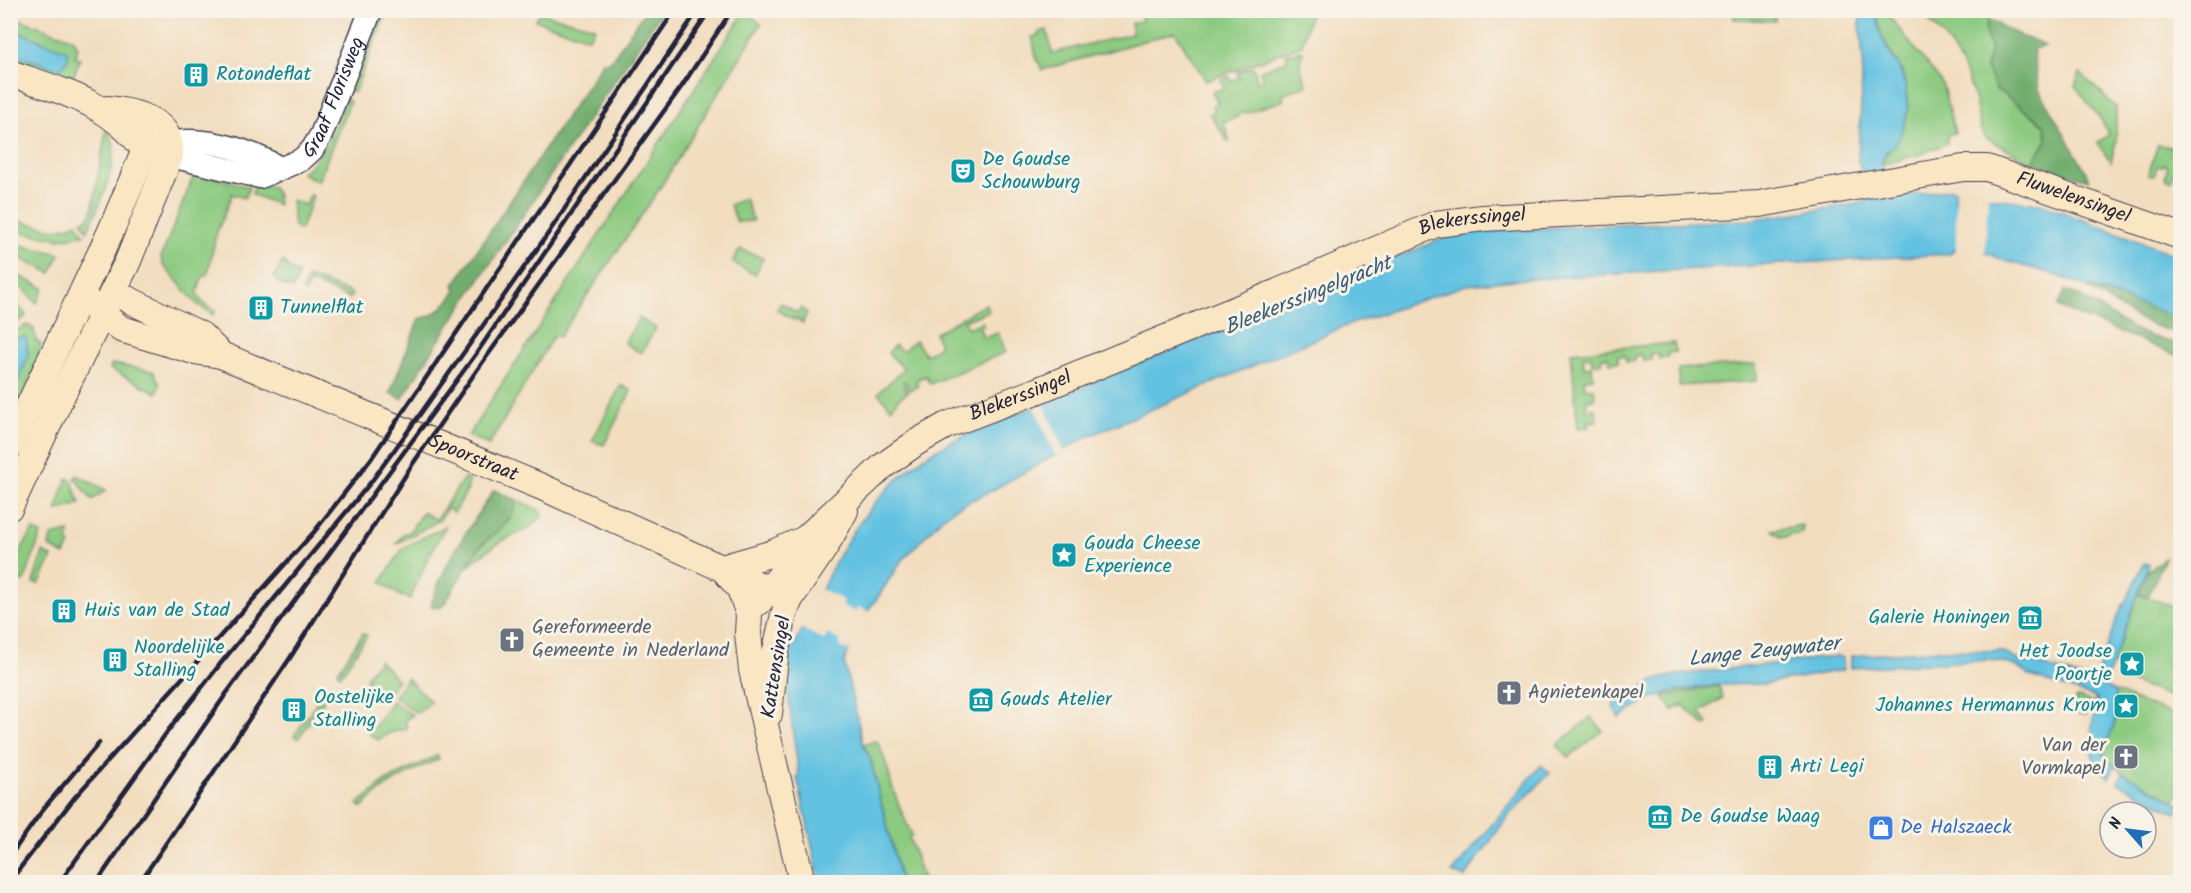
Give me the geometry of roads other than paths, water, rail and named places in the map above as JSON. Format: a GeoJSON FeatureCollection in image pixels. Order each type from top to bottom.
{"type":"FeatureCollection","features":[{"type":"Feature","properties":{"kind":"main road"},"geometry":{"type":"LineString","coordinates":[[10,73],[63,91],[102,108],[132,132],[145,150],[110,233],[10,446]]}},
{"type":"Feature","properties":{"kind":"main road"},"geometry":{"type":"LineString","coordinates":[[11,501],[128,261],[170,149],[160,124],[125,110],[102,108]]}},
{"type":"Feature","properties":{"kind":"main road","name":"Blekerssingel"},"geometry":{"type":"LineString","coordinates":[[805,539],[895,457],[947,425],[1261,299],[1436,224],[1483,218],[1759,204],[1963,168]]}},
{"type":"Feature","properties":{"kind":"main road","name":"Fluwelensingel"},"geometry":{"type":"LineString","coordinates":[[1963,168],[1987,168],[2005,172],[2181,236]]}},
{"type":"Feature","properties":{"kind":"main road"},"geometry":{"type":"LineString","coordinates":[[81,296],[107,303]]}},
{"type":"Feature","properties":{"kind":"main road","name":"Spoorstraat"},"geometry":{"type":"LineString","coordinates":[[107,303],[201,335],[221,356],[542,487],[780,594]]}},
{"type":"Feature","properties":{"kind":"main road","name":"Blekerssingel"},"geometry":{"type":"LineString","coordinates":[[780,594],[825,547],[857,490]]}},
{"type":"Feature","properties":{"kind":"main road"},"geometry":{"type":"LineString","coordinates":[[805,539],[780,594],[749,614],[740,590],[722,568],[770,554],[805,539]]}},
{"type":"Feature","properties":{"kind":"main road","name":"Kattensingel"},"geometry":{"type":"LineString","coordinates":[[767,735],[776,650],[784,614],[780,594]]}},
{"type":"Feature","properties":{"kind":"main road","name":"Kattensingel"},"geometry":{"type":"LineString","coordinates":[[749,614],[748,634],[752,670],[802,882]]}},
{"type":"Feature","properties":{"kind":"street","name":"Graaf Florisweg"},"geometry":{"type":"LineString","coordinates":[[170,149],[192,140],[227,147],[266,160],[281,170],[306,155],[321,135],[371,10]]}},
{"type":"Feature","properties":{"kind":"street"},"geometry":{"type":"LineString","coordinates":[[145,150],[170,149]]}},
{"type":"Feature","properties":{"kind":"water","name":"Bleekerssingelgracht"},"geometry":{"type":"Polygon","coordinates":[[[1859,11],[1876,11],[1881,35],[1894,61],[1897,61],[1905,84],[1908,110],[1905,123],[1899,138],[1887,151],[1882,162],[1885,192],[1890,198],[1952,189],[1956,191],[1955,200],[1988,197],[2044,205],[2180,257],[2180,318],[2046,272],[1999,259],[1991,254],[1955,249],[1949,254],[1514,280],[1466,285],[1348,325],[1087,437],[991,491],[957,507],[941,519],[900,563],[862,618],[844,662],[863,744],[870,758],[901,882],[820,882],[797,777],[799,776],[788,694],[790,653],[809,617],[818,616],[825,603],[821,592],[853,532],[881,496],[914,465],[932,452],[965,435],[1461,231],[1749,220],[1864,203],[1867,193],[1866,182],[1858,162],[1863,60],[1859,11]]]}},
{"type":"Feature","properties":{"kind":"water"},"geometry":{"type":"Polygon","coordinates":[[[11,29],[67,51],[67,61],[60,68],[54,68],[11,53],[11,29]]]}},
{"type":"Feature","properties":{"kind":"water"},"geometry":{"type":"Polygon","coordinates":[[[26,337],[28,356],[11,398],[11,362],[16,338],[26,337]]]}},
{"type":"Feature","properties":{"kind":"water"},"geometry":{"type":"Polygon","coordinates":[[[2144,563],[2149,564],[2104,686],[2115,692],[2116,718],[2103,756],[2115,766],[2109,778],[2094,759],[2091,750],[2091,731],[2097,698],[2028,675],[2020,668],[2010,664],[1990,660],[1851,668],[1851,656],[1941,650],[2001,651],[2024,663],[2028,661],[2094,682],[2117,618],[2144,563]]]}},
{"type":"Feature","properties":{"kind":"water"},"geometry":{"type":"Polygon","coordinates":[[[1839,656],[1843,658],[1843,670],[1764,684],[1719,685],[1671,692],[1652,698],[1619,718],[1613,707],[1615,702],[1655,680],[1676,675],[1839,656]]]}},
{"type":"Feature","properties":{"kind":"water"},"geometry":{"type":"Polygon","coordinates":[[[1541,765],[1550,773],[1508,816],[1465,877],[1452,873],[1541,765]]]}},
{"type":"Feature","properties":{"kind":"water"},"geometry":{"type":"Polygon","coordinates":[[[2123,773],[2180,804],[2176,813],[2158,804],[2158,800],[2151,800],[2118,783],[2123,773]]]}},
{"type":"Feature","properties":{"kind":"railway"},"geometry":{"type":"LineString","coordinates":[[10,881],[75,797],[314,532],[371,459],[675,10]]}},
{"type":"Feature","properties":{"kind":"railway"},"geometry":{"type":"LineString","coordinates":[[60,882],[167,732],[371,482],[547,235],[698,10]]}},
{"type":"Feature","properties":{"kind":"railway"},"geometry":{"type":"LineString","coordinates":[[97,882],[226,694],[476,354],[710,10]]}},
{"type":"Feature","properties":{"kind":"railway"},"geometry":{"type":"LineString","coordinates":[[140,882],[290,658],[412,465],[477,370],[682,86],[732,10]]}},
{"type":"Feature","properties":{"kind":"railway"},"geometry":{"type":"LineString","coordinates":[[10,856],[44,808],[99,743]]}},
{"type":"Feature","properties":{"kind":"place","name":"Rotondeflat"},"geometry":{"type":"Point","coordinates":[196,75]}},
{"type":"Feature","properties":{"kind":"place","name":"De Goudse Schouwburg"},"geometry":{"type":"Point","coordinates":[963,171]}},
{"type":"Feature","properties":{"kind":"place","name":"Tunnelflat"},"geometry":{"type":"Point","coordinates":[261,308]}},
{"type":"Feature","properties":{"kind":"place","name":"Gouda Cheese Experience"},"geometry":{"type":"Point","coordinates":[1064,555]}},
{"type":"Feature","properties":{"kind":"place","name":"Huis van de Stad"},"geometry":{"type":"Point","coordinates":[64,611]}},
{"type":"Feature","properties":{"kind":"place","name":"Galerie Honingen"},"geometry":{"type":"Point","coordinates":[2030,618]}},
{"type":"Feature","properties":{"kind":"place","name":"Gereformeerde Gemeente in Nederland"},"geometry":{"type":"Point","coordinates":[512,640]}},
{"type":"Feature","properties":{"kind":"place","name":"Noordelijke Stalling"},"geometry":{"type":"Point","coordinates":[115,660]}},
{"type":"Feature","properties":{"kind":"place","name":"Het Joodse Poortje"},"geometry":{"type":"Point","coordinates":[2132,664]}},
{"type":"Feature","properties":{"kind":"place","name":"Agnietenkapel"},"geometry":{"type":"Point","coordinates":[1509,693]}},
{"type":"Feature","properties":{"kind":"place","name":"Gouds Atelier"},"geometry":{"type":"Point","coordinates":[981,700]}},
{"type":"Feature","properties":{"kind":"place","name":"Johannes Hermannus Krom"},"geometry":{"type":"Point","coordinates":[2126,706]}},
{"type":"Feature","properties":{"kind":"place","name":"Oostelijke Stalling"},"geometry":{"type":"Point","coordinates":[294,710]}},
{"type":"Feature","properties":{"kind":"place","name":"Van der Vormkapel"},"geometry":{"type":"Point","coordinates":[2126,757]}},
{"type":"Feature","properties":{"kind":"place","name":"Arti Legi"},"geometry":{"type":"Point","coordinates":[1770,767]}},
{"type":"Feature","properties":{"kind":"place","name":"De Goudse Waag"},"geometry":{"type":"Point","coordinates":[1660,817]}},
{"type":"Feature","properties":{"kind":"place","name":"De Halszaeck"},"geometry":{"type":"Point","coordinates":[1881,828]}},
{"type":"Feature","properties":{"kind":"water label","name":"Lange Zeugwater"},"geometry":{"type":"Point","coordinates":[1764,652]}}]}
